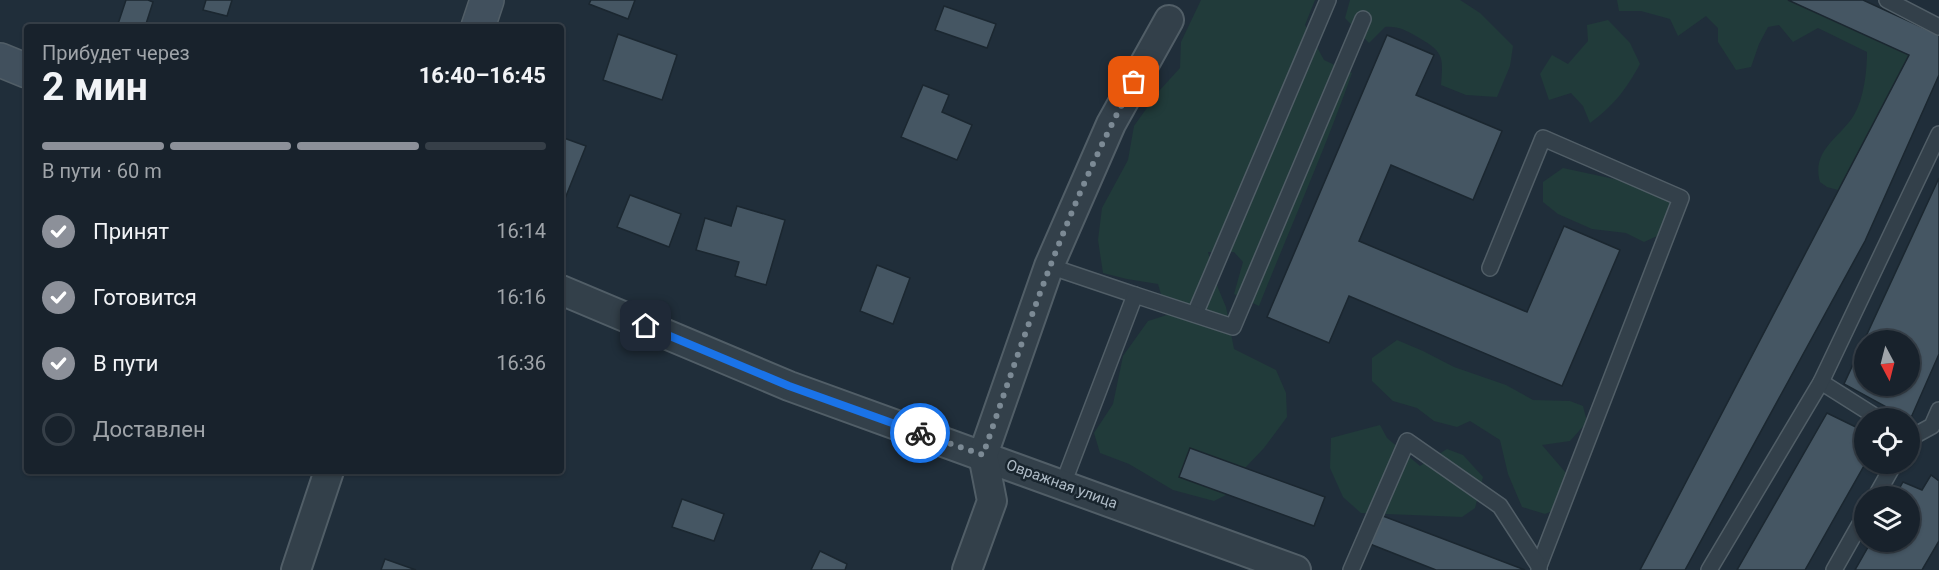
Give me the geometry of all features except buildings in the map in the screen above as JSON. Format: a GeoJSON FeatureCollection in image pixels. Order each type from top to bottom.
{"type":"FeatureCollection","features":[{"type":"Feature","properties":{"kind":"street"},"geometry":{"type":"LineString","coordinates":[[479,24],[487,0]]}},
{"type":"Feature","properties":{"kind":"street"},"geometry":{"type":"LineString","coordinates":[[967,570],[992,501],[983,455],[1049,266],[1111,124],[1169,20]]}},
{"type":"Feature","properties":{"kind":"street"},"geometry":{"type":"LineString","coordinates":[[0,60],[24,70]]}},
{"type":"Feature","properties":{"kind":"street","name":"Овражная улица"},"geometry":{"type":"LineString","coordinates":[[564,291],[789,386],[1296,570]]}},
{"type":"Feature","properties":{"kind":"street"},"geometry":{"type":"LineString","coordinates":[[296,570],[328,474]]}},
{"type":"Feature","properties":{"kind":"lane"},"geometry":{"type":"LineString","coordinates":[[1195,314],[1328,0]]}},
{"type":"Feature","properties":{"kind":"lane"},"geometry":{"type":"LineString","coordinates":[[1887,0],[1939,27]]}},
{"type":"Feature","properties":{"kind":"lane"},"geometry":{"type":"LineString","coordinates":[[1049,266],[1233,327],[1363,19]]}},
{"type":"Feature","properties":{"kind":"lane"},"geometry":{"type":"LineString","coordinates":[[1709,570],[1821,382],[1939,134]]}},
{"type":"Feature","properties":{"kind":"lane"},"geometry":{"type":"LineString","coordinates":[[1490,268],[1543,138],[1681,198],[1539,568]]}},
{"type":"Feature","properties":{"kind":"lane"},"geometry":{"type":"LineString","coordinates":[[1063,484],[1135,295]]}},
{"type":"Feature","properties":{"kind":"lane"},"geometry":{"type":"LineString","coordinates":[[1821,382],[1862,408]]}},
{"type":"Feature","properties":{"kind":"lane"},"geometry":{"type":"LineString","coordinates":[[1920,433],[1932,426],[1939,410]]}},
{"type":"Feature","properties":{"kind":"lane"},"geometry":{"type":"LineString","coordinates":[[1351,570],[1407,441],[1500,506],[1539,568]]}},
{"type":"Feature","properties":{"kind":"lane"},"geometry":{"type":"LineString","coordinates":[[1834,570],[1854,534]]}},
{"type":"Feature","properties":{"kind":"green space"},"geometry":{"type":"Polygon","coordinates":[[[1201,0],[1315,0],[1305,25],[1324,60],[1352,73],[1259,306],[1234,294],[1243,262],[1234,252],[1208,252],[1226,307],[1234,349],[1276,370],[1286,393],[1287,417],[1264,448],[1245,468],[1190,448],[1179,477],[1228,494],[1214,501],[1173,490],[1129,464],[1100,453],[1094,433],[1113,404],[1123,356],[1148,321],[1167,315],[1158,284],[1103,273],[1098,240],[1102,208],[1128,160],[1134,126],[1159,91],[1180,68],[1181,42],[1201,0]]]}},
{"type":"Feature","properties":{"kind":"green space"},"geometry":{"type":"Polygon","coordinates":[[[1350,0],[1460,0],[1480,13],[1513,46],[1510,66],[1497,97],[1466,95],[1441,85],[1442,66],[1439,54],[1431,46],[1405,30],[1385,27],[1369,43],[1345,18],[1350,0]]]}},
{"type":"Feature","properties":{"kind":"green space"},"geometry":{"type":"Polygon","coordinates":[[[1617,0],[1788,0],[1909,55],[1838,190],[1820,182],[1818,171],[1820,161],[1828,145],[1854,115],[1864,84],[1867,52],[1818,28],[1793,42],[1779,25],[1768,27],[1751,67],[1736,70],[1718,42],[1718,28],[1706,16],[1678,36],[1670,19],[1641,11],[1619,11],[1617,0]]]}},
{"type":"Feature","properties":{"kind":"green space"},"geometry":{"type":"Polygon","coordinates":[[[1608,20],[1630,43],[1640,64],[1618,97],[1590,123],[1583,106],[1571,93],[1549,100],[1540,74],[1552,55],[1568,64],[1588,41],[1587,25],[1608,20]]]}},
{"type":"Feature","properties":{"kind":"green space"},"geometry":{"type":"Polygon","coordinates":[[[1563,168],[1628,182],[1673,202],[1668,231],[1644,242],[1626,233],[1592,229],[1558,214],[1543,202],[1543,182],[1563,168]]]}},
{"type":"Feature","properties":{"kind":"green space"},"geometry":{"type":"Polygon","coordinates":[[[1397,340],[1454,367],[1506,385],[1533,400],[1570,401],[1583,406],[1587,422],[1570,441],[1542,445],[1572,480],[1567,505],[1545,514],[1522,507],[1508,474],[1500,440],[1470,421],[1457,427],[1434,421],[1417,408],[1393,401],[1372,381],[1372,358],[1397,340]]]}},
{"type":"Feature","properties":{"kind":"green space"},"geometry":{"type":"Polygon","coordinates":[[[1380,425],[1387,438],[1420,466],[1447,449],[1463,455],[1483,477],[1475,508],[1462,517],[1361,513],[1343,497],[1330,468],[1331,438],[1380,425]]]}},
{"type":"Feature","properties":{"kind":"way so far"},"geometry":{"type":"LineString","coordinates":[[920,433],[983,455],[1049,266],[1111,124],[1134,82]]}},
{"type":"Feature","properties":{"kind":"route"},"geometry":{"type":"LineString","coordinates":[[646,326],[789,386],[920,433]]}}]}
